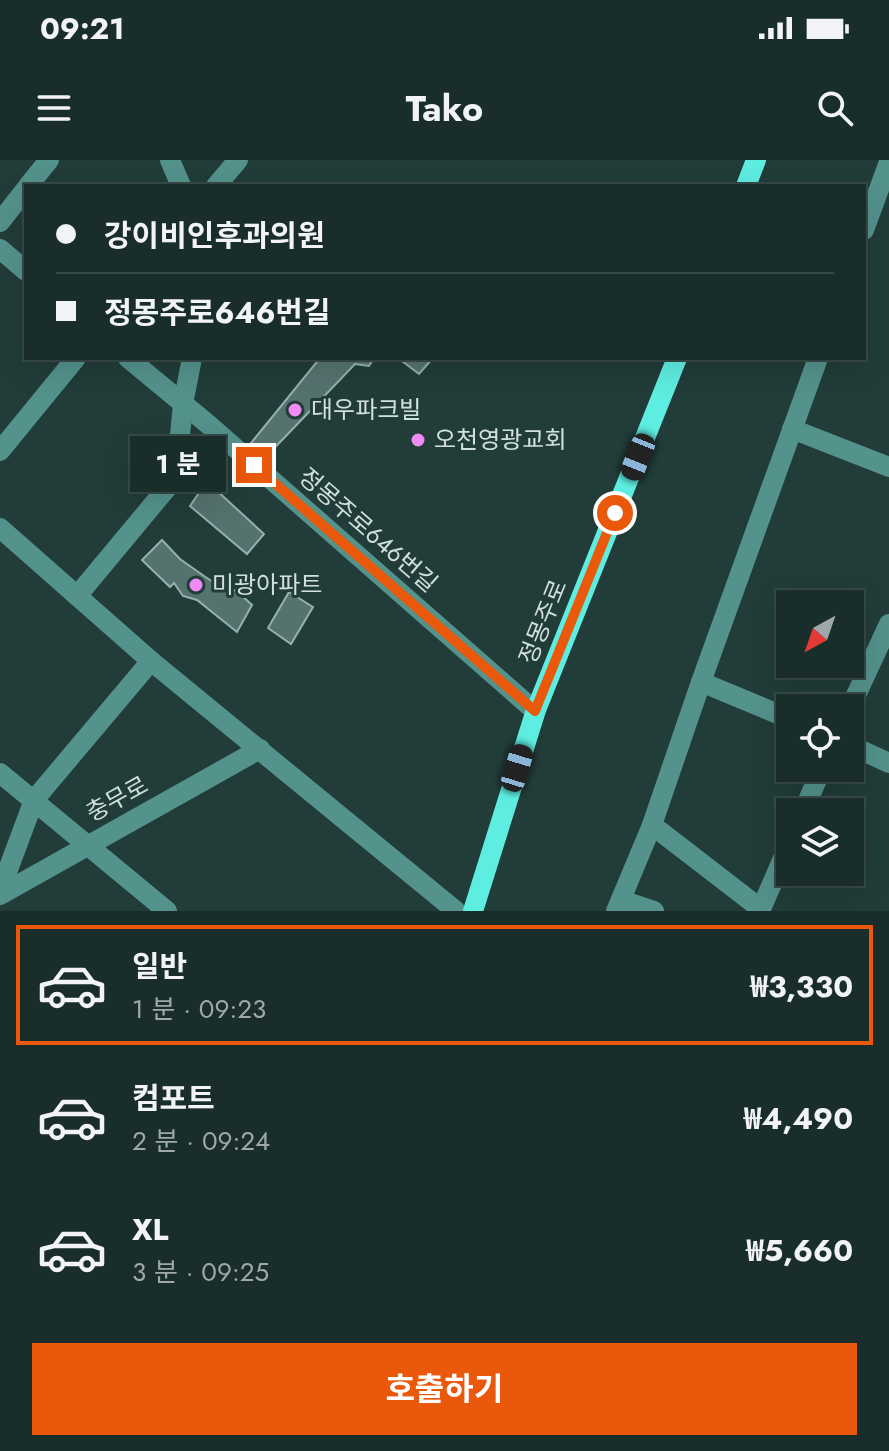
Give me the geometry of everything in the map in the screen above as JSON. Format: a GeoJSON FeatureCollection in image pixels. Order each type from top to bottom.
{"type":"FeatureCollection","features":[{"type":"Feature","properties":{"kind":"main road"},"geometry":{"type":"LineString","coordinates":[[747,184],[756,160]]}},
{"type":"Feature","properties":{"kind":"main road","name":"정몽주로"},"geometry":{"type":"LineString","coordinates":[[473,911],[535,711],[676,360]]}},
{"type":"Feature","properties":{"kind":"street"},"geometry":{"type":"LineString","coordinates":[[30,184],[49,160]]}},
{"type":"Feature","properties":{"kind":"street"},"geometry":{"type":"LineString","coordinates":[[170,160],[180,184]]}},
{"type":"Feature","properties":{"kind":"street"},"geometry":{"type":"LineString","coordinates":[[218,184],[238,160]]}},
{"type":"Feature","properties":{"kind":"street"},"geometry":{"type":"LineString","coordinates":[[866,225],[889,162]]}},
{"type":"Feature","properties":{"kind":"street"},"geometry":{"type":"LineString","coordinates":[[0,222],[24,192]]}},
{"type":"Feature","properties":{"kind":"street"},"geometry":{"type":"LineString","coordinates":[[0,249],[24,269]]}},
{"type":"Feature","properties":{"kind":"street"},"geometry":{"type":"LineString","coordinates":[[0,451],[74,360]]}},
{"type":"Feature","properties":{"kind":"street","name":"정몽주로646번길"},"geometry":{"type":"LineString","coordinates":[[130,360],[535,711]]}},
{"type":"Feature","properties":{"kind":"street"},"geometry":{"type":"LineString","coordinates":[[77,596],[176,477],[183,404],[192,360]]}},
{"type":"Feature","properties":{"kind":"street"},"geometry":{"type":"LineString","coordinates":[[654,911],[619,905],[652,825],[817,360]]}},
{"type":"Feature","properties":{"kind":"street"},"geometry":{"type":"LineString","coordinates":[[792,429],[889,467]]}},
{"type":"Feature","properties":{"kind":"street"},"geometry":{"type":"LineString","coordinates":[[0,528],[151,661],[456,911]]}},
{"type":"Feature","properties":{"kind":"street"},"geometry":{"type":"LineString","coordinates":[[856,694],[889,624]]}},
{"type":"Feature","properties":{"kind":"street","name":"충무로"},"geometry":{"type":"LineString","coordinates":[[0,893],[34,800],[151,661]]}},
{"type":"Feature","properties":{"kind":"street"},"geometry":{"type":"LineString","coordinates":[[701,682],[776,713]]}},
{"type":"Feature","properties":{"kind":"street","name":"충무로"},"geometry":{"type":"LineString","coordinates":[[0,893],[260,749]]}},
{"type":"Feature","properties":{"kind":"street"},"geometry":{"type":"LineString","coordinates":[[864,751],[889,763]]}},
{"type":"Feature","properties":{"kind":"street"},"geometry":{"type":"LineString","coordinates":[[0,773],[167,911]]}},
{"type":"Feature","properties":{"kind":"street"},"geometry":{"type":"LineString","coordinates":[[652,825],[763,910],[776,877]]}},
{"type":"Feature","properties":{"kind":"building","name":"대우파크빌"},"geometry":{"type":"Polygon","coordinates":[[[318,360],[373,360],[369,366],[355,364],[261,462],[243,453],[318,360]]]}},
{"type":"Feature","properties":{"kind":"building","name":"대우파크빌"},"geometry":{"type":"Polygon","coordinates":[[[401,360],[431,360],[419,374],[401,360]]]}},
{"type":"Feature","properties":{"kind":"building","name":"미광아파트"},"geometry":{"type":"Polygon","coordinates":[[[203,487],[214,488],[264,534],[247,554],[190,506],[203,487]]]}},
{"type":"Feature","properties":{"kind":"building","name":"미광아파트"},"geometry":{"type":"Polygon","coordinates":[[[162,540],[180,559],[228,592],[236,590],[252,605],[237,632],[197,600],[183,596],[174,583],[170,587],[142,560],[162,540]]]}},
{"type":"Feature","properties":{"kind":"building"},"geometry":{"type":"Polygon","coordinates":[[[289,592],[313,607],[291,644],[268,628],[289,592]]]}},
{"type":"Feature","properties":{"kind":"place","name":"대우파크빌"},"geometry":{"type":"Point","coordinates":[295,410]}},
{"type":"Feature","properties":{"kind":"place","name":"오천영광교회"},"geometry":{"type":"Point","coordinates":[418,440]}},
{"type":"Feature","properties":{"kind":"place","name":"미광아파트"},"geometry":{"type":"Point","coordinates":[196,585]}},
{"type":"Feature","properties":{"kind":"route"},"geometry":{"type":"LineString","coordinates":[[254,465],[535,711],[615,513]]}}]}
